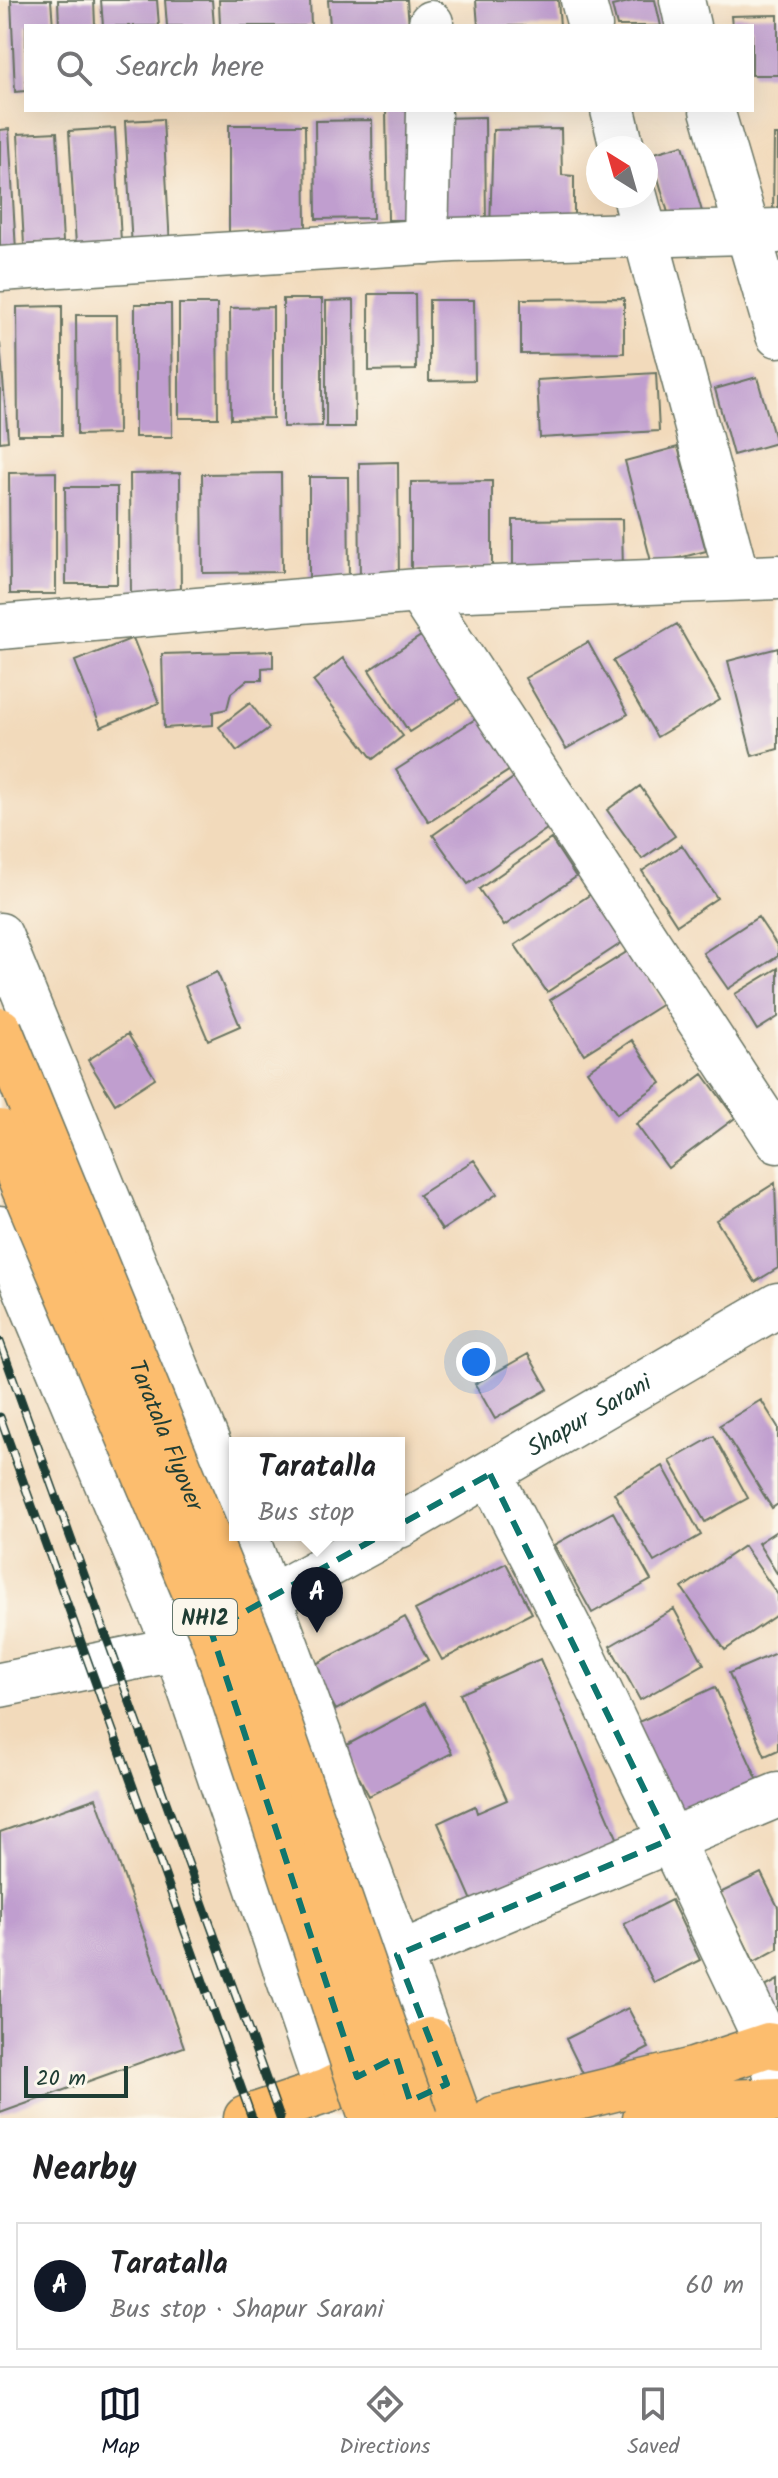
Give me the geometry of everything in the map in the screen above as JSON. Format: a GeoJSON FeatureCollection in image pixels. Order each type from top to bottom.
{"type":"FeatureCollection","features":[{"type":"Feature","properties":{"kind":"main road","name":"Taratala Flyover"},"geometry":{"type":"LineString","coordinates":[[0,1030],[251,1642],[416,2118]]}},
{"type":"Feature","properties":{"kind":"main road","name":"Taratala Flyover"},"geometry":{"type":"LineString","coordinates":[[0,1132],[213,1636],[373,2118]]}},
{"type":"Feature","properties":{"kind":"main road"},"geometry":{"type":"LineString","coordinates":[[246,2118],[333,2105],[431,2040],[453,2101],[373,2118]]}},
{"type":"Feature","properties":{"kind":"main road"},"geometry":{"type":"LineString","coordinates":[[495,2118],[678,2074],[775,2058]]}},
{"type":"Feature","properties":{"kind":"main road"},"geometry":{"type":"LineString","coordinates":[[645,2118],[700,2103],[778,2100]]}},
{"type":"Feature","properties":{"kind":"street"},"geometry":{"type":"LineString","coordinates":[[583,0],[589,24]]}},
{"type":"Feature","properties":{"kind":"street"},"geometry":{"type":"LineString","coordinates":[[682,0],[688,24]]}},
{"type":"Feature","properties":{"kind":"street"},"geometry":{"type":"LineString","coordinates":[[426,242],[429,112]]}},
{"type":"Feature","properties":{"kind":"street"},"geometry":{"type":"LineString","coordinates":[[613,112],[619,136]]}},
{"type":"Feature","properties":{"kind":"street"},"geometry":{"type":"LineString","coordinates":[[713,112],[763,232],[778,335]]}},
{"type":"Feature","properties":{"kind":"street"},"geometry":{"type":"LineString","coordinates":[[0,627],[418,591],[758,577],[640,216]]}},
{"type":"Feature","properties":{"kind":"street"},"geometry":{"type":"LineString","coordinates":[[0,269],[426,242],[640,216],[763,232]]}},
{"type":"Feature","properties":{"kind":"street"},"geometry":{"type":"LineString","coordinates":[[418,591],[778,1141]]}},
{"type":"Feature","properties":{"kind":"street"},"geometry":{"type":"LineString","coordinates":[[0,935],[229,1494]]}},
{"type":"Feature","properties":{"kind":"street"},"geometry":{"type":"LineString","coordinates":[[0,1228],[176,1649],[333,2105]]}},
{"type":"Feature","properties":{"kind":"street","name":"Shapur Sarani"},"geometry":{"type":"LineString","coordinates":[[405,1523],[778,1305]]}},
{"type":"Feature","properties":{"kind":"street"},"geometry":{"type":"LineString","coordinates":[[490,1474],[578,1645],[775,2058]]}},
{"type":"Feature","properties":{"kind":"street"},"geometry":{"type":"LineString","coordinates":[[248,1541],[272,1599],[397,1955],[431,2040]]}},
{"type":"Feature","properties":{"kind":"street"},"geometry":{"type":"LineString","coordinates":[[0,1685],[176,1649],[374,1541]]}},
{"type":"Feature","properties":{"kind":"street"},"geometry":{"type":"LineString","coordinates":[[397,1955],[778,1795]]}},
{"type":"Feature","properties":{"kind":"highlighted area"},"geometry":{"type":"Polygon","coordinates":[[[490,1474],[669,1840],[397,1955],[447,2084],[410,2101],[396,2057],[357,2077],[211,1631],[490,1474]]]}},
{"type":"Feature","properties":{"kind":"building"},"geometry":{"type":"Polygon","coordinates":[[[11,0],[51,0],[53,24],[24,24],[24,91],[15,92],[11,0]]]}},
{"type":"Feature","properties":{"kind":"building"},"geometry":{"type":"Polygon","coordinates":[[[58,0],[94,0],[95,24],[59,24],[58,0]]]}},
{"type":"Feature","properties":{"kind":"building"},"geometry":{"type":"Polygon","coordinates":[[[101,0],[157,0],[159,24],[103,24],[101,0]]]}},
{"type":"Feature","properties":{"kind":"building"},"geometry":{"type":"Polygon","coordinates":[[[165,0],[212,0],[214,24],[167,24],[165,0]]]}},
{"type":"Feature","properties":{"kind":"building"},"geometry":{"type":"Polygon","coordinates":[[[219,0],[310,0],[311,24],[220,24],[219,0]]]}},
{"type":"Feature","properties":{"kind":"building"},"geometry":{"type":"Polygon","coordinates":[[[328,0],[407,0],[409,24],[330,24],[328,0]]]}},
{"type":"Feature","properties":{"kind":"building"},"geometry":{"type":"Polygon","coordinates":[[[476,0],[558,0],[560,24],[478,24],[476,0]]]}},
{"type":"Feature","properties":{"kind":"building"},"geometry":{"type":"Polygon","coordinates":[[[637,0],[655,0],[661,24],[616,24],[612,6],[637,0]]]}},
{"type":"Feature","properties":{"kind":"building"},"geometry":{"type":"Polygon","coordinates":[[[778,15],[778,75],[754,75],[754,24],[732,24],[731,16],[778,15]]]}},
{"type":"Feature","properties":{"kind":"building"},"geometry":{"type":"Polygon","coordinates":[[[386,112],[415,112],[417,220],[388,220],[386,112]]]}},
{"type":"Feature","properties":{"kind":"building"},"geometry":{"type":"Polygon","coordinates":[[[485,117],[486,228],[437,229],[437,118],[485,117]]]}},
{"type":"Feature","properties":{"kind":"building"},"geometry":{"type":"Polygon","coordinates":[[[163,119],[170,246],[132,249],[125,121],[163,119]]]}},
{"type":"Feature","properties":{"kind":"building"},"geometry":{"type":"Polygon","coordinates":[[[372,120],[373,218],[316,219],[315,121],[372,120]]]}},
{"type":"Feature","properties":{"kind":"building"},"geometry":{"type":"Polygon","coordinates":[[[229,125],[305,125],[306,231],[229,232],[229,125]]]}},
{"type":"Feature","properties":{"kind":"building"},"geometry":{"type":"Polygon","coordinates":[[[115,128],[121,242],[76,245],[69,131],[115,128]]]}},
{"type":"Feature","properties":{"kind":"building"},"geometry":{"type":"Polygon","coordinates":[[[9,129],[16,251],[0,252],[0,130],[9,129]]]}},
{"type":"Feature","properties":{"kind":"building"},"geometry":{"type":"Polygon","coordinates":[[[561,129],[562,175],[574,176],[574,229],[490,230],[493,130],[561,129]]]}},
{"type":"Feature","properties":{"kind":"building"},"geometry":{"type":"Polygon","coordinates":[[[57,132],[63,242],[24,245],[18,134],[57,132]]]}},
{"type":"Feature","properties":{"kind":"building"},"geometry":{"type":"Polygon","coordinates":[[[774,135],[778,135],[778,212],[773,212],[774,135]]]}},
{"type":"Feature","properties":{"kind":"building"},"geometry":{"type":"Polygon","coordinates":[[[683,145],[705,222],[673,230],[658,178],[658,152],[683,145]]]}},
{"type":"Feature","properties":{"kind":"building"},"geometry":{"type":"Polygon","coordinates":[[[369,294],[415,294],[416,370],[369,371],[369,294]]]}},
{"type":"Feature","properties":{"kind":"building"},"geometry":{"type":"Polygon","coordinates":[[[624,298],[624,353],[521,354],[521,299],[624,298]]]}},
{"type":"Feature","properties":{"kind":"building"},"geometry":{"type":"Polygon","coordinates":[[[283,299],[322,299],[322,426],[283,427],[283,299]]]}},
{"type":"Feature","properties":{"kind":"building"},"geometry":{"type":"Polygon","coordinates":[[[354,300],[355,427],[326,427],[326,301],[354,300]]]}},
{"type":"Feature","properties":{"kind":"building"},"geometry":{"type":"Polygon","coordinates":[[[429,300],[474,300],[475,380],[429,381],[429,300]]]}},
{"type":"Feature","properties":{"kind":"building"},"geometry":{"type":"Polygon","coordinates":[[[135,304],[171,304],[172,437],[135,437],[135,304]]]}},
{"type":"Feature","properties":{"kind":"building"},"geometry":{"type":"Polygon","coordinates":[[[179,304],[217,304],[218,418],[179,418],[179,304]]]}},
{"type":"Feature","properties":{"kind":"building"},"geometry":{"type":"Polygon","coordinates":[[[62,306],[62,435],[18,435],[17,307],[62,306]]]}},
{"type":"Feature","properties":{"kind":"building"},"geometry":{"type":"Polygon","coordinates":[[[273,307],[273,418],[231,419],[230,308],[273,307]]]}},
{"type":"Feature","properties":{"kind":"building"},"geometry":{"type":"Polygon","coordinates":[[[76,315],[117,315],[118,434],[77,435],[76,315]]]}},
{"type":"Feature","properties":{"kind":"building"},"geometry":{"type":"Polygon","coordinates":[[[0,343],[8,441],[0,442],[0,343]]]}},
{"type":"Feature","properties":{"kind":"building"},"geometry":{"type":"Polygon","coordinates":[[[656,373],[659,431],[540,438],[537,380],[656,373]]]}},
{"type":"Feature","properties":{"kind":"building"},"geometry":{"type":"Polygon","coordinates":[[[757,377],[776,443],[733,455],[715,389],[757,377]]]}},
{"type":"Feature","properties":{"kind":"building"},"geometry":{"type":"Polygon","coordinates":[[[678,447],[706,551],[652,565],[625,461],[678,447]]]}},
{"type":"Feature","properties":{"kind":"building"},"geometry":{"type":"Polygon","coordinates":[[[398,462],[399,587],[360,587],[359,463],[398,462]]]}},
{"type":"Feature","properties":{"kind":"building"},"geometry":{"type":"Polygon","coordinates":[[[56,472],[56,594],[10,594],[9,473],[56,472]]]}},
{"type":"Feature","properties":{"kind":"building"},"geometry":{"type":"Polygon","coordinates":[[[180,473],[181,596],[131,596],[130,474],[180,473]]]}},
{"type":"Feature","properties":{"kind":"building"},"geometry":{"type":"Polygon","coordinates":[[[281,473],[282,572],[203,573],[202,474],[281,473]]]}},
{"type":"Feature","properties":{"kind":"building"},"geometry":{"type":"Polygon","coordinates":[[[309,477],[348,477],[349,586],[309,587],[309,477]]]}},
{"type":"Feature","properties":{"kind":"building"},"geometry":{"type":"Polygon","coordinates":[[[492,481],[492,569],[411,570],[411,482],[492,481]]]}},
{"type":"Feature","properties":{"kind":"building"},"geometry":{"type":"Polygon","coordinates":[[[65,487],[117,487],[117,584],[66,584],[65,487]]]}},
{"type":"Feature","properties":{"kind":"building"},"geometry":{"type":"Polygon","coordinates":[[[622,519],[623,574],[513,575],[513,520],[622,519]]]}},
{"type":"Feature","properties":{"kind":"building"},"geometry":{"type":"Polygon","coordinates":[[[677,624],[720,700],[657,737],[613,661],[677,624]]]}},
{"type":"Feature","properties":{"kind":"building"},"geometry":{"type":"Polygon","coordinates":[[[421,636],[462,698],[409,732],[369,670],[421,636]]]}},
{"type":"Feature","properties":{"kind":"building"},"geometry":{"type":"Polygon","coordinates":[[[133,638],[159,703],[101,727],[75,661],[133,638]]]}},
{"type":"Feature","properties":{"kind":"building"},"geometry":{"type":"Polygon","coordinates":[[[588,642],[628,714],[566,749],[525,678],[588,642]]]}},
{"type":"Feature","properties":{"kind":"building"},"geometry":{"type":"Polygon","coordinates":[[[778,648],[778,749],[752,756],[728,661],[778,648]]]}},
{"type":"Feature","properties":{"kind":"building"},"geometry":{"type":"Polygon","coordinates":[[[273,651],[273,667],[262,668],[262,680],[247,680],[231,693],[227,709],[213,712],[213,725],[164,728],[162,654],[273,651]]]}},
{"type":"Feature","properties":{"kind":"building"},"geometry":{"type":"Polygon","coordinates":[[[343,658],[403,736],[373,759],[313,681],[343,658]]]}},
{"type":"Feature","properties":{"kind":"building"},"geometry":{"type":"Polygon","coordinates":[[[250,703],[269,728],[237,751],[219,727],[250,703]]]}},
{"type":"Feature","properties":{"kind":"building"},"geometry":{"type":"Polygon","coordinates":[[[488,711],[521,763],[429,822],[396,770],[488,711]]]}},
{"type":"Feature","properties":{"kind":"building"},"geometry":{"type":"Polygon","coordinates":[[[519,774],[554,824],[468,884],[433,835],[519,774]]]}},
{"type":"Feature","properties":{"kind":"building"},"geometry":{"type":"Polygon","coordinates":[[[640,786],[675,836],[642,859],[607,810],[640,786]]]}},
{"type":"Feature","properties":{"kind":"building"},"geometry":{"type":"Polygon","coordinates":[[[551,839],[576,877],[504,926],[479,889],[551,839]]]}},
{"type":"Feature","properties":{"kind":"building"},"geometry":{"type":"Polygon","coordinates":[[[682,845],[717,898],[677,925],[642,871],[682,845]]]}},
{"type":"Feature","properties":{"kind":"building"},"geometry":{"type":"Polygon","coordinates":[[[591,894],[623,942],[547,992],[515,945],[591,894]]]}},
{"type":"Feature","properties":{"kind":"building"},"geometry":{"type":"Polygon","coordinates":[[[758,917],[778,947],[778,956],[728,989],[703,953],[758,917]]]}},
{"type":"Feature","properties":{"kind":"building"},"geometry":{"type":"Polygon","coordinates":[[[630,950],[663,1004],[584,1054],[550,1000],[630,950]]]}},
{"type":"Feature","properties":{"kind":"building"},"geometry":{"type":"Polygon","coordinates":[[[778,968],[778,1017],[757,1030],[735,994],[778,968]]]}},
{"type":"Feature","properties":{"kind":"building"},"geometry":{"type":"Polygon","coordinates":[[[217,972],[240,1026],[208,1040],[185,986],[217,972]]]}},
{"type":"Feature","properties":{"kind":"building"},"geometry":{"type":"Polygon","coordinates":[[[128,1034],[155,1078],[115,1104],[88,1060],[128,1034]]]}},
{"type":"Feature","properties":{"kind":"building"},"geometry":{"type":"Polygon","coordinates":[[[632,1040],[661,1083],[617,1114],[587,1071],[632,1040]]]}},
{"type":"Feature","properties":{"kind":"building"},"geometry":{"type":"Polygon","coordinates":[[[703,1074],[735,1118],[668,1168],[636,1124],[703,1074]]]}},
{"type":"Feature","properties":{"kind":"building"},"geometry":{"type":"Polygon","coordinates":[[[474,1160],[497,1194],[442,1230],[419,1195],[474,1160]]]}},
{"type":"Feature","properties":{"kind":"building"},"geometry":{"type":"Polygon","coordinates":[[[775,1183],[778,1268],[755,1282],[716,1220],[775,1183]]]}},
{"type":"Feature","properties":{"kind":"building"},"geometry":{"type":"Polygon","coordinates":[[[528,1354],[548,1389],[495,1419],[475,1384],[528,1354]]]}},
{"type":"Feature","properties":{"kind":"building"},"geometry":{"type":"Polygon","coordinates":[[[761,1400],[778,1427],[778,1504],[772,1508],[720,1425],[761,1400]]]}},
{"type":"Feature","properties":{"kind":"building"},"geometry":{"type":"Polygon","coordinates":[[[714,1436],[748,1498],[705,1522],[670,1461],[714,1436]]]}},
{"type":"Feature","properties":{"kind":"building"},"geometry":{"type":"Polygon","coordinates":[[[663,1466],[701,1535],[654,1562],[614,1493],[663,1466]]]}},
{"type":"Feature","properties":{"kind":"building"},"geometry":{"type":"Polygon","coordinates":[[[613,1512],[651,1580],[592,1613],[554,1545],[613,1512]]]}},
{"type":"Feature","properties":{"kind":"building"},"geometry":{"type":"Polygon","coordinates":[[[778,1530],[778,1575],[758,1543],[778,1530]]]}},
{"type":"Feature","properties":{"kind":"building"},"geometry":{"type":"Polygon","coordinates":[[[744,1546],[778,1595],[778,1614],[725,1650],[682,1588],[744,1546]]]}},
{"type":"Feature","properties":{"kind":"building"},"geometry":{"type":"Polygon","coordinates":[[[506,1563],[532,1613],[442,1660],[415,1610],[506,1563]]]}},
{"type":"Feature","properties":{"kind":"building"},"geometry":{"type":"Polygon","coordinates":[[[674,1609],[704,1664],[640,1700],[610,1646],[674,1609]]]}},
{"type":"Feature","properties":{"kind":"building"},"geometry":{"type":"Polygon","coordinates":[[[405,1617],[428,1660],[336,1710],[312,1666],[405,1617]]]}},
{"type":"Feature","properties":{"kind":"building"},"geometry":{"type":"Polygon","coordinates":[[[778,1652],[778,1750],[765,1756],[729,1673],[778,1652]]]}},
{"type":"Feature","properties":{"kind":"building"},"geometry":{"type":"Polygon","coordinates":[[[540,1659],[621,1847],[476,1910],[438,1823],[475,1806],[477,1813],[507,1800],[460,1694],[540,1659]]]}},
{"type":"Feature","properties":{"kind":"building"},"geometry":{"type":"Polygon","coordinates":[[[715,1687],[759,1783],[678,1820],[634,1724],[715,1687]]]}},
{"type":"Feature","properties":{"kind":"building"},"geometry":{"type":"Polygon","coordinates":[[[425,1703],[452,1753],[369,1796],[343,1747],[425,1703]]]}},
{"type":"Feature","properties":{"kind":"building"},"geometry":{"type":"Polygon","coordinates":[[[96,1798],[184,2047],[0,2113],[0,1832],[96,1798]]]}},
{"type":"Feature","properties":{"kind":"building"},"geometry":{"type":"Polygon","coordinates":[[[761,1873],[778,1907],[778,1949],[754,1962],[720,1893],[761,1873]]]}},
{"type":"Feature","properties":{"kind":"building"},"geometry":{"type":"Polygon","coordinates":[[[671,1900],[700,1960],[654,1983],[624,1924],[671,1900]]]}},
{"type":"Feature","properties":{"kind":"building"},"geometry":{"type":"Polygon","coordinates":[[[778,1980],[778,2018],[763,1988],[778,1980]]]}},
{"type":"Feature","properties":{"kind":"building"},"geometry":{"type":"Polygon","coordinates":[[[628,2008],[649,2048],[586,2080],[566,2039],[628,2008]]]}},
{"type":"Feature","properties":{"kind":"railway"},"geometry":{"type":"LineString","coordinates":[[0,1342],[280,2118]]}},
{"type":"Feature","properties":{"kind":"railway"},"geometry":{"type":"LineString","coordinates":[[0,1417],[252,2118]]}},
{"type":"Feature","properties":{"kind":"place","name":"Taratalla"},"geometry":{"type":"Point","coordinates":[317,1633]}}]}
